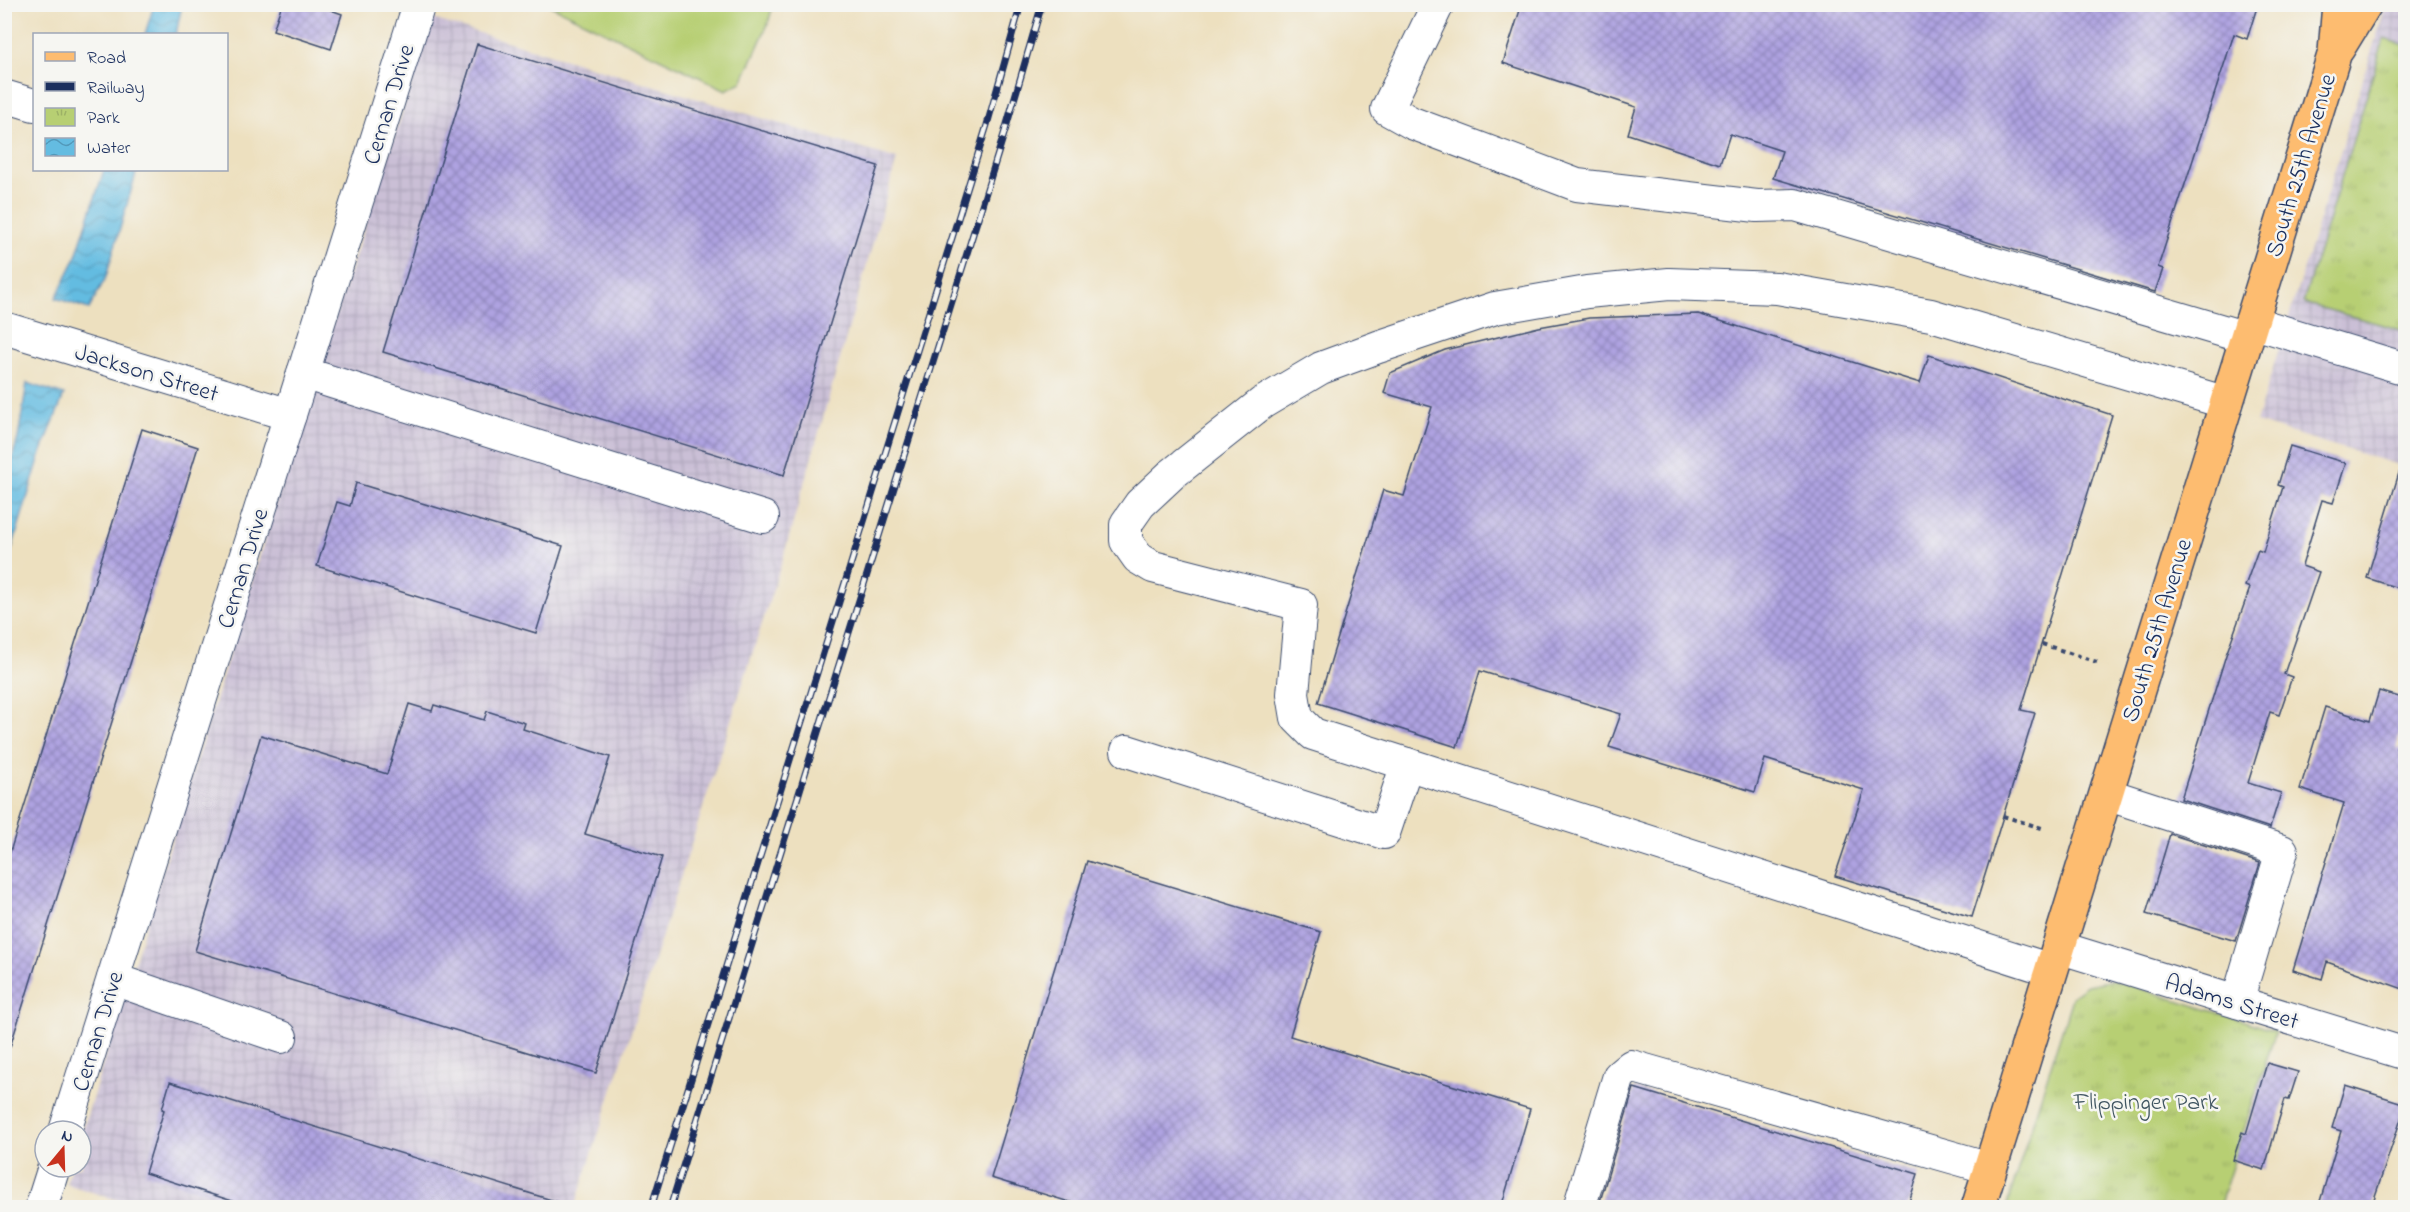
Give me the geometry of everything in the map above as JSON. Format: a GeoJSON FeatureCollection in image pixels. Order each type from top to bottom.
{"type":"FeatureCollection","features":[{"type":"Feature","properties":{"kind":"main road","name":"South 25th Avenue"},"geometry":{"type":"LineString","coordinates":[[1978,1208],[2335,52],[2339,4]]}},
{"type":"Feature","properties":{"kind":"main road","name":"South 25th Avenue"},"geometry":{"type":"LineString","coordinates":[[2335,52],[2365,4]]}},
{"type":"Feature","properties":{"kind":"street","name":"Cernan Drive"},"geometry":{"type":"LineString","coordinates":[[69,1119],[419,4]]}},
{"type":"Feature","properties":{"kind":"street"},"geometry":{"type":"LineString","coordinates":[[1438,4],[1387,109],[1412,123],[1576,185],[1757,206],[1795,205],[2249,330],[2406,369]]}},
{"type":"Feature","properties":{"kind":"street"},"geometry":{"type":"LineString","coordinates":[[4,96],[33,105]]}},
{"type":"Feature","properties":{"kind":"street","name":"Adams Street"},"geometry":{"type":"LineString","coordinates":[[2227,403],[1931,315],[1777,288],[1669,284],[1587,292],[1495,308],[1321,368],[1262,403],[1171,475],[1140,504],[1126,524],[1126,541],[1138,558],[1153,567],[1301,604],[1293,694],[1297,718],[1313,734],[2054,958],[2237,1002],[2406,1054]]}},
{"type":"Feature","properties":{"kind":"street","name":"Jackson Street"},"geometry":{"type":"LineString","coordinates":[[4,328],[290,415]]}},
{"type":"Feature","properties":{"kind":"street"},"geometry":{"type":"LineString","coordinates":[[303,372],[763,517]]}},
{"type":"Feature","properties":{"kind":"street"},"geometry":{"type":"LineString","coordinates":[[1127,751],[1384,833],[1407,764]]}},
{"type":"Feature","properties":{"kind":"street"},"geometry":{"type":"LineString","coordinates":[[2106,794],[2282,851],[2237,1002]]}},
{"type":"Feature","properties":{"kind":"street"},"geometry":{"type":"LineString","coordinates":[[113,979],[281,1037]]}},
{"type":"Feature","properties":{"kind":"street"},"geometry":{"type":"LineString","coordinates":[[1578,1208],[1619,1076],[1631,1066],[1990,1168]]}},
{"type":"Feature","properties":{"kind":"street"},"geometry":{"type":"LineString","coordinates":[[41,1208],[50,1179]]}},
{"type":"Feature","properties":{"kind":"path"},"geometry":{"type":"LineString","coordinates":[[2042,644],[2097,663]]}},
{"type":"Feature","properties":{"kind":"path"},"geometry":{"type":"LineString","coordinates":[[2003,816],[2045,828]]}},
{"type":"Feature","properties":{"kind":"shaded area"},"geometry":{"type":"Polygon","coordinates":[[[2386,5],[2405,5],[2405,467],[2256,422],[2386,5]]]}},
{"type":"Feature","properties":{"kind":"shaded area"},"geometry":{"type":"Polygon","coordinates":[[[433,19],[897,159],[783,558],[575,1207],[143,1208],[66,1184],[67,1179],[93,1179],[93,1119],[86,1119],[305,409],[433,19]]]}},
{"type":"Feature","properties":{"kind":"green space"},"geometry":{"type":"Polygon","coordinates":[[[773,4],[768,24],[742,82],[726,90],[549,5],[773,4]]]}},
{"type":"Feature","properties":{"kind":"green space"},"geometry":{"type":"Polygon","coordinates":[[[2384,39],[2405,45],[2405,331],[2303,303],[2384,39]]]}},
{"type":"Feature","properties":{"kind":"green space","name":"Flippinger Park"},"geometry":{"type":"Polygon","coordinates":[[[2113,980],[2276,1031],[2219,1207],[2006,1208],[2073,995],[2087,985],[2113,980]]]}},
{"type":"Feature","properties":{"kind":"water"},"geometry":{"type":"Polygon","coordinates":[[[154,5],[182,5],[176,33],[145,33],[154,5]]]}},
{"type":"Feature","properties":{"kind":"water"},"geometry":{"type":"Polygon","coordinates":[[[104,171],[137,171],[106,277],[89,309],[56,298],[75,259],[104,171]]]}},
{"type":"Feature","properties":{"kind":"water"},"geometry":{"type":"Polygon","coordinates":[[[27,383],[64,395],[40,456],[5,571],[5,484],[18,438],[27,383]]]}},
{"type":"Feature","properties":{"kind":"building"},"geometry":{"type":"Polygon","coordinates":[[[282,4],[314,4],[342,14],[331,49],[273,30],[282,4]]]}},
{"type":"Feature","properties":{"kind":"building"},"geometry":{"type":"Polygon","coordinates":[[[1522,4],[2258,4],[2247,39],[2234,34],[2158,267],[2163,269],[2155,292],[1773,178],[1782,151],[1730,134],[1720,164],[1628,134],[1636,107],[1503,63],[1522,4]]]}},
{"type":"Feature","properties":{"kind":"building"},"geometry":{"type":"Polygon","coordinates":[[[477,44],[878,166],[784,475],[383,352],[477,44]]]}},
{"type":"Feature","properties":{"kind":"building"},"geometry":{"type":"Polygon","coordinates":[[[1698,314],[1920,383],[1929,355],[2112,415],[2021,710],[2035,713],[1972,917],[1835,876],[1864,790],[1765,759],[1755,792],[1609,747],[1621,714],[1480,671],[1457,747],[1318,703],[1383,490],[1404,496],[1432,407],[1384,393],[1390,373],[1445,350],[1539,327],[1589,318],[1698,314]]]}},
{"type":"Feature","properties":{"kind":"building"},"geometry":{"type":"Polygon","coordinates":[[[142,429],[198,447],[10,1047],[4,1046],[4,871],[142,429]]]}},
{"type":"Feature","properties":{"kind":"building"},"geometry":{"type":"Polygon","coordinates":[[[2290,446],[2346,463],[2333,503],[2322,500],[2302,566],[2319,572],[2284,674],[2292,677],[2279,715],[2270,712],[2248,783],[2281,793],[2270,828],[2181,799],[2226,655],[2250,588],[2245,586],[2258,550],[2263,552],[2283,487],[2278,485],[2290,446]]]}},
{"type":"Feature","properties":{"kind":"building"},"geometry":{"type":"Polygon","coordinates":[[[2399,473],[2406,473],[2406,563],[2398,588],[2367,578],[2399,473]]]}},
{"type":"Feature","properties":{"kind":"building"},"geometry":{"type":"Polygon","coordinates":[[[356,483],[563,546],[536,633],[317,566],[337,502],[350,506],[356,483]]]}},
{"type":"Feature","properties":{"kind":"building"},"geometry":{"type":"Polygon","coordinates":[[[2379,691],[2406,699],[2406,715],[2396,748],[2406,749],[2406,990],[2327,962],[2322,979],[2293,970],[2344,803],[2300,789],[2325,707],[2370,721],[2379,691]]]}},
{"type":"Feature","properties":{"kind":"building"},"geometry":{"type":"Polygon","coordinates":[[[409,704],[432,711],[434,705],[484,720],[487,711],[525,723],[523,729],[610,757],[585,834],[662,857],[596,1073],[195,951],[261,735],[387,774],[409,704]]]}},
{"type":"Feature","properties":{"kind":"building"},"geometry":{"type":"Polygon","coordinates":[[[2170,834],[2260,863],[2236,941],[2146,914],[2170,834]]]}},
{"type":"Feature","properties":{"kind":"building"},"geometry":{"type":"Polygon","coordinates":[[[1087,861],[1321,932],[1290,1036],[1530,1109],[1501,1208],[1089,1208],[991,1178],[1087,861]]]}},
{"type":"Feature","properties":{"kind":"building"},"geometry":{"type":"Polygon","coordinates":[[[2267,1063],[2298,1072],[2289,1100],[2285,1099],[2264,1170],[2233,1160],[2242,1132],[2246,1134],[2267,1063]]]}},
{"type":"Feature","properties":{"kind":"building"},"geometry":{"type":"Polygon","coordinates":[[[170,1082],[558,1202],[557,1208],[254,1208],[145,1173],[170,1082]]]}},
{"type":"Feature","properties":{"kind":"building"},"geometry":{"type":"Polygon","coordinates":[[[2345,1085],[2406,1104],[2371,1208],[2318,1208],[2341,1131],[2332,1128],[2345,1085]]]}},
{"type":"Feature","properties":{"kind":"building"},"geometry":{"type":"Polygon","coordinates":[[[1634,1088],[1918,1174],[1907,1208],[1598,1208],[1634,1088]]]}},
{"type":"Feature","properties":{"kind":"railway"},"geometry":{"type":"LineString","coordinates":[[651,1208],[987,125],[1021,4]]}},
{"type":"Feature","properties":{"kind":"railway"},"geometry":{"type":"LineString","coordinates":[[670,1208],[1005,131],[1042,4]]}}]}
